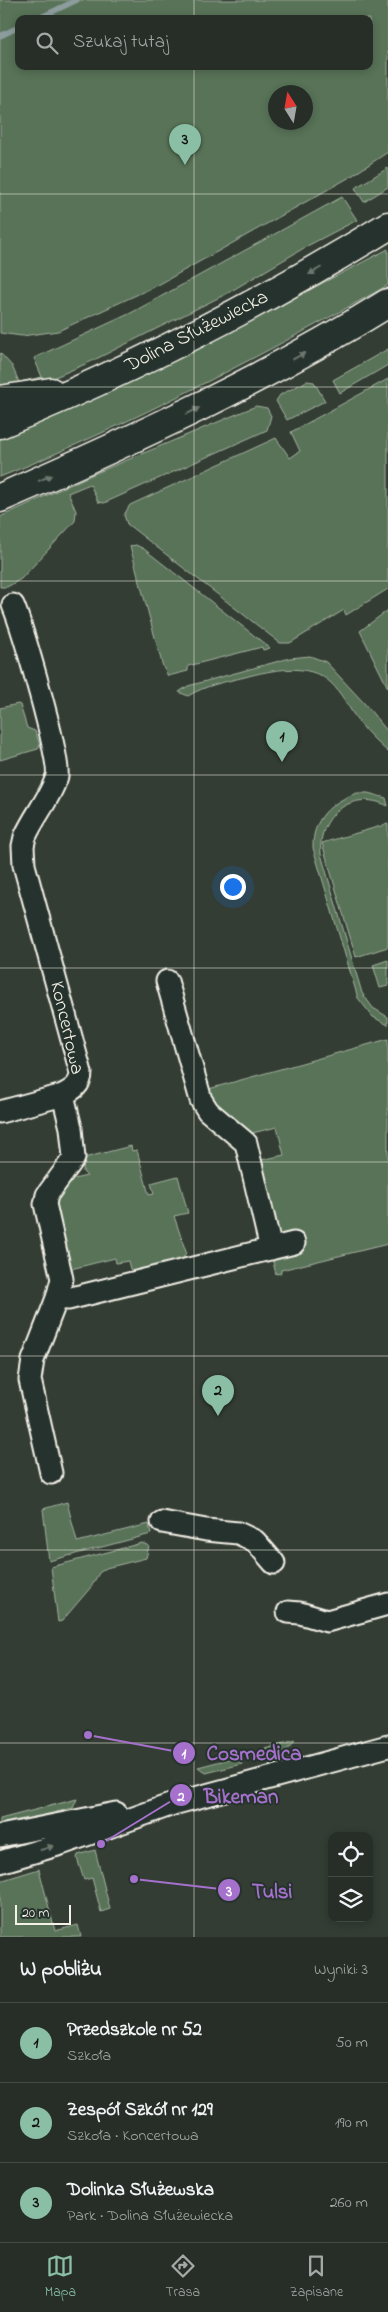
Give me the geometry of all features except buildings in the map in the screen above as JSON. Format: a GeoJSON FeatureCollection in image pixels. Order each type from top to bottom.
{"type":"FeatureCollection","features":[{"type":"Feature","properties":{"kind":"main road","name":"Dolina Służewiecka"},"geometry":{"type":"LineString","coordinates":[[0,424],[92,385],[287,287],[388,226]]}},
{"type":"Feature","properties":{"kind":"main road"},"geometry":{"type":"LineString","coordinates":[[0,498],[179,418],[256,379],[388,303]]}},
{"type":"Feature","properties":{"kind":"main road"},"geometry":{"type":"LineString","coordinates":[[0,400],[92,385]]}},
{"type":"Feature","properties":{"kind":"street","name":"Koncertowa"},"geometry":{"type":"LineString","coordinates":[[13,604],[58,770],[53,785],[25,837],[23,846],[24,865],[80,1073],[80,1082],[63,1095],[71,1128],[74,1158],[47,1195],[45,1204],[61,1275],[57,1298],[33,1360],[30,1380],[51,1473]]}},
{"type":"Feature","properties":{"kind":"street"},"geometry":{"type":"LineString","coordinates":[[167,981],[201,1100],[208,1111],[246,1144],[272,1249]]}},
{"type":"Feature","properties":{"kind":"street"},"geometry":{"type":"LineString","coordinates":[[0,1112],[63,1095]]}},
{"type":"Feature","properties":{"kind":"street"},"geometry":{"type":"LineString","coordinates":[[57,1298],[68,1299],[294,1243]]}},
{"type":"Feature","properties":{"kind":"street"},"geometry":{"type":"LineString","coordinates":[[162,1522],[206,1530],[238,1533],[255,1542],[274,1563]]}},
{"type":"Feature","properties":{"kind":"street"},"geometry":{"type":"LineString","coordinates":[[288,1612],[300,1613],[327,1622],[388,1604]]}},
{"type":"Feature","properties":{"kind":"street"},"geometry":{"type":"LineString","coordinates":[[0,1862],[61,1844],[173,1804],[388,1746]]}},
{"type":"Feature","properties":{"kind":"street"},"geometry":{"type":"LineString","coordinates":[[0,1836],[40,1826],[173,1804]]}},
{"type":"Feature","properties":{"kind":"green space"},"geometry":{"type":"Polygon","coordinates":[[[0,0],[388,0],[388,152],[350,177],[158,285],[58,331],[22,336],[0,333],[0,0]]]}},
{"type":"Feature","properties":{"kind":"green space"},"geometry":{"type":"Polygon","coordinates":[[[388,168],[388,187],[364,202],[355,188],[388,168]]]}},
{"type":"Feature","properties":{"kind":"green space"},"geometry":{"type":"Polygon","coordinates":[[[342,197],[357,220],[309,245],[226,294],[90,362],[46,381],[0,389],[0,353],[12,366],[19,382],[42,377],[34,358],[131,313],[342,197]]]}},
{"type":"Feature","properties":{"kind":"green space"},"geometry":{"type":"Polygon","coordinates":[[[388,249],[388,285],[190,391],[96,436],[0,477],[0,437],[196,347],[388,249]]]}},
{"type":"Feature","properties":{"kind":"green space"},"geometry":{"type":"Polygon","coordinates":[[[388,349],[388,365],[340,393],[333,380],[388,349]]]}},
{"type":"Feature","properties":{"kind":"green space"},"geometry":{"type":"Polygon","coordinates":[[[388,379],[388,589],[346,615],[344,610],[290,643],[280,643],[127,524],[124,515],[130,505],[276,438],[290,458],[300,451],[291,432],[388,379]]]}},
{"type":"Feature","properties":{"kind":"green space"},"geometry":{"type":"Polygon","coordinates":[[[307,381],[314,382],[325,401],[287,420],[276,401],[280,395],[307,381]]]}},
{"type":"Feature","properties":{"kind":"green space"},"geometry":{"type":"Polygon","coordinates":[[[256,406],[267,408],[271,416],[267,430],[104,503],[98,502],[90,484],[68,493],[76,511],[75,521],[21,579],[7,587],[0,587],[0,517],[89,476],[256,406]]]}},
{"type":"Feature","properties":{"kind":"green space"},"geometry":{"type":"Polygon","coordinates":[[[136,545],[144,549],[270,648],[263,650],[262,647],[188,666],[188,671],[168,676],[163,667],[130,546],[136,545]]]}},
{"type":"Feature","properties":{"kind":"green space"},"geometry":{"type":"Polygon","coordinates":[[[388,610],[388,688],[360,631],[388,610]]]}},
{"type":"Feature","properties":{"kind":"green space"},"geometry":{"type":"Polygon","coordinates":[[[310,656],[326,662],[388,732],[388,752],[362,726],[334,686],[321,676],[311,672],[289,669],[278,670],[216,684],[188,696],[179,692],[188,686],[290,658],[310,656]]]}},
{"type":"Feature","properties":{"kind":"green space"},"geometry":{"type":"Polygon","coordinates":[[[20,705],[27,728],[35,731],[40,745],[38,749],[0,760],[0,708],[20,705]]]}},
{"type":"Feature","properties":{"kind":"green space"},"geometry":{"type":"Polygon","coordinates":[[[357,793],[368,793],[386,798],[388,806],[375,801],[362,801],[350,803],[340,809],[331,817],[325,828],[321,840],[321,854],[362,993],[373,1008],[388,1017],[388,1025],[373,1017],[358,998],[313,848],[316,828],[325,813],[339,801],[357,793]]]}},
{"type":"Feature","properties":{"kind":"green space"},"geometry":{"type":"Polygon","coordinates":[[[388,824],[388,947],[356,957],[322,843],[388,824]]]}},
{"type":"Feature","properties":{"kind":"green space"},"geometry":{"type":"Polygon","coordinates":[[[388,960],[388,986],[380,988],[373,965],[388,960]]]}},
{"type":"Feature","properties":{"kind":"green space"},"geometry":{"type":"Polygon","coordinates":[[[388,1039],[388,1244],[281,1270],[281,1273],[276,1274],[272,1258],[280,1237],[276,1235],[257,1161],[284,1155],[277,1127],[244,1135],[209,1103],[205,1090],[388,1039]]]}},
{"type":"Feature","properties":{"kind":"green space"},"geometry":{"type":"Polygon","coordinates":[[[131,1146],[132,1151],[137,1150],[149,1195],[154,1194],[151,1183],[178,1176],[188,1213],[174,1216],[186,1252],[182,1261],[135,1272],[130,1269],[128,1261],[116,1263],[115,1258],[67,1270],[54,1203],[65,1181],[87,1176],[83,1172],[84,1158],[131,1146]]]}},
{"type":"Feature","properties":{"kind":"green space"},"geometry":{"type":"Polygon","coordinates":[[[67,1502],[77,1542],[149,1524],[151,1534],[49,1561],[43,1509],[67,1502]]]}},
{"type":"Feature","properties":{"kind":"green space"},"geometry":{"type":"Polygon","coordinates":[[[142,1543],[149,1546],[146,1558],[106,1568],[99,1573],[91,1587],[62,1621],[58,1622],[51,1567],[142,1543]]]}},
{"type":"Feature","properties":{"kind":"green space"},"geometry":{"type":"Polygon","coordinates":[[[295,1741],[285,1752],[259,1759],[257,1751],[295,1741]]]}},
{"type":"Feature","properties":{"kind":"green space"},"geometry":{"type":"Polygon","coordinates":[[[241,1756],[242,1764],[206,1773],[198,1767],[241,1756]]]}},
{"type":"Feature","properties":{"kind":"green space"},"geometry":{"type":"Polygon","coordinates":[[[77,1799],[73,1808],[0,1826],[0,1819],[77,1799]]]}},
{"type":"Feature","properties":{"kind":"green space"},"geometry":{"type":"Polygon","coordinates":[[[95,1850],[110,1909],[101,1912],[92,1878],[84,1880],[77,1858],[78,1855],[95,1850]]]}},
{"type":"Feature","properties":{"kind":"green space"},"geometry":{"type":"Polygon","coordinates":[[[39,1869],[55,1931],[78,1925],[81,1937],[0,1937],[0,1881],[39,1869]]]}},
{"type":"Feature","properties":{"kind":"waterway"},"geometry":{"type":"LineString","coordinates":[[45,15],[77,0]]}},
{"type":"Feature","properties":{"kind":"waterway"},"geometry":{"type":"LineString","coordinates":[[0,36],[15,29]]}},
{"type":"Feature","properties":{"kind":"place","name":"Dolinka Służewska"},"geometry":{"type":"Point","coordinates":[185,165]}},
{"type":"Feature","properties":{"kind":"place","name":"Przedszkole nr 52"},"geometry":{"type":"Point","coordinates":[282,762]}},
{"type":"Feature","properties":{"kind":"place","name":"Zespół Szkół nr 129"},"geometry":{"type":"Point","coordinates":[218,1416]}},
{"type":"Feature","properties":{"kind":"place","name":"Cosmedica"},"geometry":{"type":"Point","coordinates":[88,1735]}},
{"type":"Feature","properties":{"kind":"place","name":"Bikeman"},"geometry":{"type":"Point","coordinates":[101,1844]}},
{"type":"Feature","properties":{"kind":"place","name":"Tulsi"},"geometry":{"type":"Point","coordinates":[134,1879]}}]}
